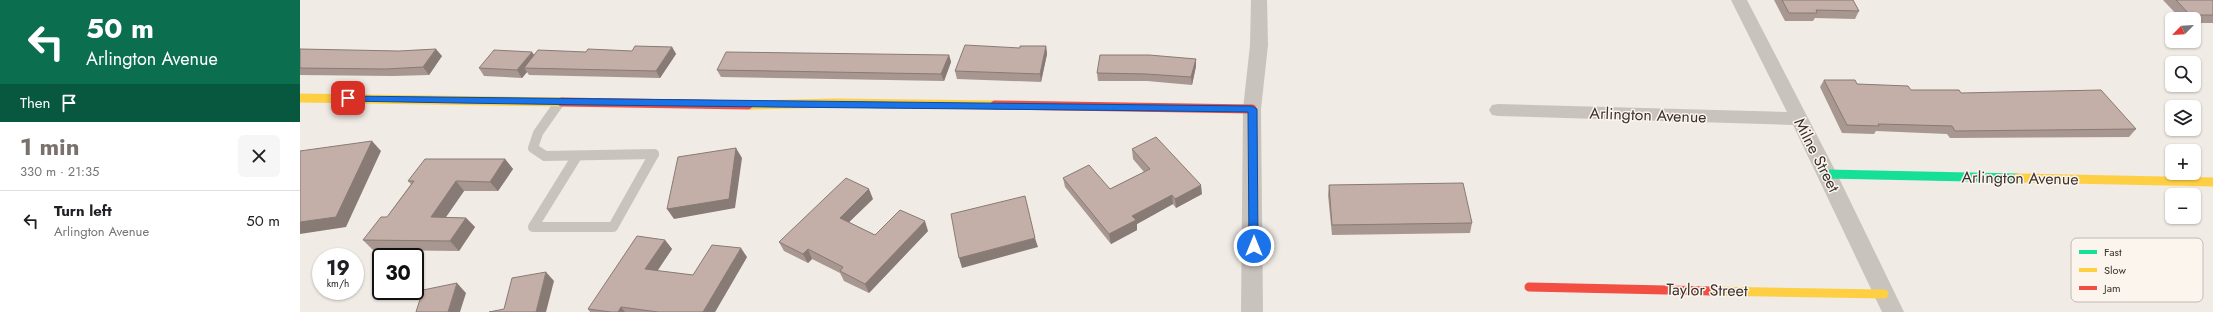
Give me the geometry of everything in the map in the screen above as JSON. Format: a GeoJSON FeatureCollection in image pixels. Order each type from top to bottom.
{"type":"FeatureCollection","features":[{"type":"Feature","properties":{"kind":"street"},"geometry":{"type":"LineString","coordinates":[[1252,312],[1252,109],[1259,45],[1259,0]]}},
{"type":"Feature","properties":{"kind":"street","name":"Milne Street"},"geometry":{"type":"LineString","coordinates":[[1739,0],[1798,120],[1827,174],[1893,312]]}},
{"type":"Feature","properties":{"kind":"street"},"geometry":{"type":"LineString","coordinates":[[300,98],[559,103],[757,105],[834,103],[1252,109]]}},
{"type":"Feature","properties":{"kind":"street","name":"Arlington Avenue"},"geometry":{"type":"LineString","coordinates":[[1498,110],[1798,120]]}},
{"type":"Feature","properties":{"kind":"street","name":"Arlington Avenue"},"geometry":{"type":"LineString","coordinates":[[1827,174],[2213,182]]}},
{"type":"Feature","properties":{"kind":"street","name":"Taylor Street"},"geometry":{"type":"LineString","coordinates":[[1529,286],[1884,294]]}},
{"type":"Feature","properties":{"kind":"lane"},"geometry":{"type":"LineString","coordinates":[[559,103],[538,133],[533,148],[545,156],[654,154],[613,227],[533,227],[577,156]]}},
{"type":"Feature","properties":{"kind":"building"},"geometry":{"type":"Polygon","coordinates":[[[1782,0],[1853,0],[1859,11],[1816,10],[1817,13],[1789,13],[1782,0]]]}},
{"type":"Feature","properties":{"kind":"building"},"geometry":{"type":"Polygon","coordinates":[[[2176,0],[2213,0],[2213,15],[2201,15],[2201,12],[2187,12],[2176,0]]]}},
{"type":"Feature","properties":{"kind":"building"},"geometry":{"type":"Polygon","coordinates":[[[965,45],[1020,48],[1020,46],[1046,46],[1040,74],[955,71],[965,45]]]}},
{"type":"Feature","properties":{"kind":"building"},"geometry":{"type":"Polygon","coordinates":[[[635,46],[672,47],[656,71],[524,68],[538,50],[586,52],[588,49],[632,51],[635,46]]]}},
{"type":"Feature","properties":{"kind":"building"},"geometry":{"type":"Polygon","coordinates":[[[300,49],[399,51],[436,49],[423,67],[385,69],[300,68],[300,49]]]}},
{"type":"Feature","properties":{"kind":"building"},"geometry":{"type":"Polygon","coordinates":[[[494,50],[532,52],[517,70],[479,68],[494,50]]]}},
{"type":"Feature","properties":{"kind":"building"},"geometry":{"type":"Polygon","coordinates":[[[726,52],[949,55],[941,74],[717,70],[726,52]]]}},
{"type":"Feature","properties":{"kind":"building"},"geometry":{"type":"Polygon","coordinates":[[[1100,55],[1149,55],[1196,59],[1191,77],[1097,73],[1100,55]]]}},
{"type":"Feature","properties":{"kind":"building"},"geometry":{"type":"Polygon","coordinates":[[[1824,80],[1855,80],[1857,84],[1908,86],[1911,90],[1959,90],[1961,93],[2101,90],[2136,129],[1955,131],[1952,126],[1878,124],[1879,126],[1847,125],[1824,80]]]}},
{"type":"Feature","properties":{"kind":"building"},"geometry":{"type":"Polygon","coordinates":[[[1156,137],[1201,185],[1175,199],[1172,195],[1132,216],[1136,220],[1109,234],[1063,178],[1089,165],[1110,189],[1150,169],[1132,149],[1156,137]]]}},
{"type":"Feature","properties":{"kind":"building"},"geometry":{"type":"Polygon","coordinates":[[[372,141],[336,217],[300,222],[300,151],[372,141]]]}},
{"type":"Feature","properties":{"kind":"building"},"geometry":{"type":"Polygon","coordinates":[[[736,148],[729,199],[667,209],[678,157],[736,148]]]}},
{"type":"Feature","properties":{"kind":"building"},"geometry":{"type":"Polygon","coordinates":[[[425,159],[505,159],[490,182],[456,181],[431,217],[466,218],[450,241],[363,240],[381,217],[387,217],[414,181],[408,181],[425,159]]]}},
{"type":"Feature","properties":{"kind":"building"},"geometry":{"type":"Polygon","coordinates":[[[846,178],[869,189],[840,218],[875,235],[900,210],[925,221],[865,284],[840,271],[843,267],[808,249],[803,254],[779,242],[846,178]]]}},
{"type":"Feature","properties":{"kind":"building"},"geometry":{"type":"Polygon","coordinates":[[[1463,183],[1472,223],[1332,225],[1329,185],[1463,183]]]}},
{"type":"Feature","properties":{"kind":"building"},"geometry":{"type":"Polygon","coordinates":[[[1025,196],[1035,238],[959,258],[951,214],[1025,196]]]}},
{"type":"Feature","properties":{"kind":"building"},"geometry":{"type":"Polygon","coordinates":[[[637,236],[665,240],[645,269],[693,275],[712,245],[741,248],[703,312],[658,312],[621,307],[618,312],[588,309],[637,236]]]}},
{"type":"Feature","properties":{"kind":"building"},"geometry":{"type":"Polygon","coordinates":[[[546,272],[536,312],[489,312],[504,309],[512,278],[546,272]]]}},
{"type":"Feature","properties":{"kind":"building"},"geometry":{"type":"Polygon","coordinates":[[[457,283],[448,312],[416,312],[420,300],[424,300],[424,290],[457,283]]]}},
{"type":"Feature","properties":{"kind":"traffic: fast"},"geometry":{"type":"LineString","coordinates":[[1827,174],[2017,178]]}},
{"type":"Feature","properties":{"kind":"traffic: slow"},"geometry":{"type":"LineString","coordinates":[[300,98],[562,102]]}},
{"type":"Feature","properties":{"kind":"traffic: slow"},"geometry":{"type":"LineString","coordinates":[[748,105],[835,103],[995,105]]}},
{"type":"Feature","properties":{"kind":"traffic: slow"},"geometry":{"type":"LineString","coordinates":[[2017,178],[2213,182]]}},
{"type":"Feature","properties":{"kind":"traffic: slow"},"geometry":{"type":"LineString","coordinates":[[1712,291],[1884,294]]}},
{"type":"Feature","properties":{"kind":"traffic: jam"},"geometry":{"type":"LineString","coordinates":[[562,102],[748,105]]}},
{"type":"Feature","properties":{"kind":"traffic: jam"},"geometry":{"type":"LineString","coordinates":[[995,105],[1252,109]]}},
{"type":"Feature","properties":{"kind":"traffic: jam"},"geometry":{"type":"LineString","coordinates":[[1529,287],[1712,291]]}},
{"type":"Feature","properties":{"kind":"route"},"geometry":{"type":"LineString","coordinates":[[348,98],[757,105],[834,103],[1252,109],[1254,246]]}}]}
